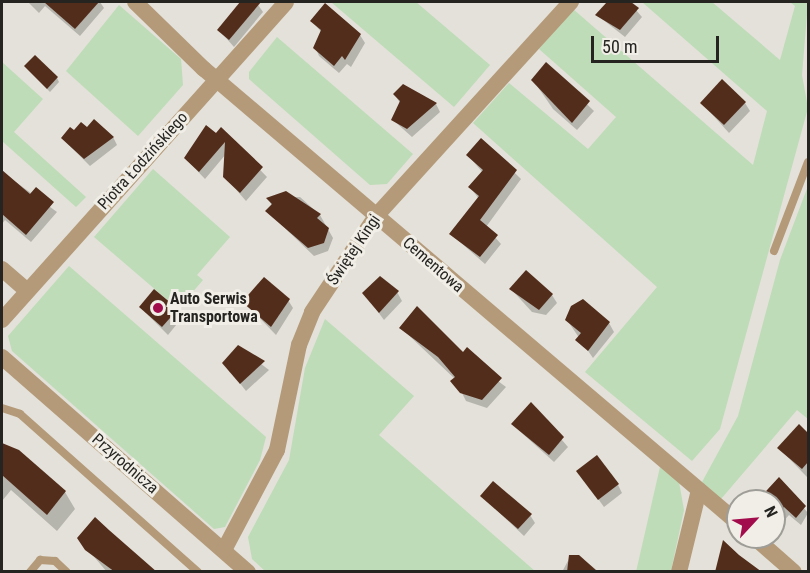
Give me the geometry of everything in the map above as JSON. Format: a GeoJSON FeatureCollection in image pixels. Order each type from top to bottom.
{"type":"FeatureCollection","features":[{"type":"Feature","properties":{"kind":"street","name":"Cementowa"},"geometry":{"type":"LineString","coordinates":[[135,2],[216,78],[726,513]]}},
{"type":"Feature","properties":{"kind":"street","name":"Piotra Łodzińskiego"},"geometry":{"type":"LineString","coordinates":[[2,320],[286,2]]}},
{"type":"Feature","properties":{"kind":"street","name":"Świętej Kingi"},"geometry":{"type":"LineString","coordinates":[[224,550],[277,450],[299,345],[312,312],[376,216],[571,2]]}},
{"type":"Feature","properties":{"kind":"street"},"geometry":{"type":"LineString","coordinates":[[2,269],[27,291]]}},
{"type":"Feature","properties":{"kind":"street","name":"Przyrodnicza"},"geometry":{"type":"LineString","coordinates":[[2,357],[248,572]]}},
{"type":"Feature","properties":{"kind":"street"},"geometry":{"type":"LineString","coordinates":[[679,572],[699,490]]}},
{"type":"Feature","properties":{"kind":"street"},"geometry":{"type":"LineString","coordinates":[[768,549],[794,572]]}},
{"type":"Feature","properties":{"kind":"lane"},"geometry":{"type":"LineString","coordinates":[[774,251],[808,162]]}},
{"type":"Feature","properties":{"kind":"lane"},"geometry":{"type":"LineString","coordinates":[[2,408],[20,414],[198,572]]}},
{"type":"Feature","properties":{"kind":"lane"},"geometry":{"type":"LineString","coordinates":[[30,572],[40,560],[55,561],[67,572]]}},
{"type":"Feature","properties":{"kind":"green space"},"geometry":{"type":"Polygon","coordinates":[[[331,2],[416,2],[490,65],[454,107],[331,2]]]}},
{"type":"Feature","properties":{"kind":"green space"},"geometry":{"type":"Polygon","coordinates":[[[642,2],[712,2],[780,60],[795,6],[790,2],[808,2],[802,75],[808,108],[720,429],[692,461],[585,372],[657,287],[473,123],[509,83],[588,149],[616,117],[539,49],[573,9],[753,165],[767,111],[642,2]]]}},
{"type":"Feature","properties":{"kind":"green space"},"geometry":{"type":"Polygon","coordinates":[[[119,5],[181,59],[183,85],[138,136],[66,71],[119,5]]]}},
{"type":"Feature","properties":{"kind":"green space"},"geometry":{"type":"Polygon","coordinates":[[[277,37],[413,154],[387,184],[370,185],[249,79],[249,72],[277,37]]]}},
{"type":"Feature","properties":{"kind":"green space"},"geometry":{"type":"Polygon","coordinates":[[[2,62],[43,99],[14,132],[86,197],[76,207],[2,141],[2,62]]]}},
{"type":"Feature","properties":{"kind":"green space"},"geometry":{"type":"Polygon","coordinates":[[[153,169],[230,237],[197,275],[203,280],[178,309],[94,237],[153,169]]]}},
{"type":"Feature","properties":{"kind":"green space"},"geometry":{"type":"Polygon","coordinates":[[[808,186],[808,419],[797,410],[730,489],[726,489],[726,493],[721,499],[702,482],[738,416],[780,260],[808,186]]]}},
{"type":"Feature","properties":{"kind":"green space"},"geometry":{"type":"Polygon","coordinates":[[[69,266],[266,437],[260,460],[225,527],[214,529],[12,351],[8,336],[69,266]]]}},
{"type":"Feature","properties":{"kind":"green space"},"geometry":{"type":"Polygon","coordinates":[[[325,319],[414,396],[379,435],[535,571],[266,572],[252,559],[248,537],[289,460],[305,368],[325,319]]]}},
{"type":"Feature","properties":{"kind":"green space"},"geometry":{"type":"Polygon","coordinates":[[[660,467],[679,482],[684,510],[671,571],[636,572],[660,467]]]}},
{"type":"Feature","properties":{"kind":"building"},"geometry":{"type":"Polygon","coordinates":[[[44,2],[99,2],[75,29],[44,2]]]}},
{"type":"Feature","properties":{"kind":"building"},"geometry":{"type":"Polygon","coordinates":[[[240,2],[261,2],[229,40],[217,30],[240,2]]]}},
{"type":"Feature","properties":{"kind":"building"},"geometry":{"type":"Polygon","coordinates":[[[607,2],[631,2],[639,8],[620,30],[595,15],[607,2]]]}},
{"type":"Feature","properties":{"kind":"building"},"geometry":{"type":"Polygon","coordinates":[[[325,3],[361,34],[345,60],[342,56],[334,66],[313,48],[321,30],[310,21],[325,3]]]}},
{"type":"Feature","properties":{"kind":"building"},"geometry":{"type":"Polygon","coordinates":[[[35,55],[58,77],[47,89],[24,66],[35,55]]]}},
{"type":"Feature","properties":{"kind":"building"},"geometry":{"type":"Polygon","coordinates":[[[546,62],[590,101],[572,123],[531,80],[546,62]]]}},
{"type":"Feature","properties":{"kind":"building"},"geometry":{"type":"Polygon","coordinates":[[[722,79],[746,102],[724,125],[700,103],[722,79]]]}},
{"type":"Feature","properties":{"kind":"building"},"geometry":{"type":"Polygon","coordinates":[[[403,84],[437,103],[407,129],[391,120],[400,101],[393,94],[403,84]]]}},
{"type":"Feature","properties":{"kind":"building"},"geometry":{"type":"Polygon","coordinates":[[[94,119],[114,137],[84,159],[61,138],[70,127],[74,130],[81,122],[87,127],[94,119]]]}},
{"type":"Feature","properties":{"kind":"building"},"geometry":{"type":"Polygon","coordinates":[[[206,125],[216,133],[221,127],[263,167],[240,193],[223,177],[225,142],[199,172],[184,158],[206,125]]]}},
{"type":"Feature","properties":{"kind":"building"},"geometry":{"type":"Polygon","coordinates":[[[481,138],[517,170],[480,220],[498,235],[480,257],[449,234],[479,196],[468,187],[483,170],[466,155],[481,138]]]}},
{"type":"Feature","properties":{"kind":"building"},"geometry":{"type":"Polygon","coordinates":[[[2,170],[30,194],[36,187],[54,202],[26,235],[2,214],[2,170]]]}},
{"type":"Feature","properties":{"kind":"building"},"geometry":{"type":"Polygon","coordinates":[[[286,191],[321,214],[317,218],[329,228],[324,243],[308,248],[265,211],[272,204],[266,198],[286,191]]]}},
{"type":"Feature","properties":{"kind":"building"},"geometry":{"type":"Polygon","coordinates":[[[526,270],[553,294],[539,310],[509,289],[526,270]]]}},
{"type":"Feature","properties":{"kind":"building"},"geometry":{"type":"Polygon","coordinates":[[[380,276],[399,291],[379,313],[362,293],[380,276]]]}},
{"type":"Feature","properties":{"kind":"building"},"geometry":{"type":"Polygon","coordinates":[[[264,277],[290,299],[271,327],[242,302],[264,277]]]}},
{"type":"Feature","properties":{"kind":"building","name":"Auto Serwis Transportowa"},"geometry":{"type":"Polygon","coordinates":[[[154,289],[178,309],[162,327],[139,307],[154,289]]]}},
{"type":"Feature","properties":{"kind":"building"},"geometry":{"type":"Polygon","coordinates":[[[583,299],[610,322],[588,351],[575,340],[581,333],[565,320],[571,306],[583,299]]]}},
{"type":"Feature","properties":{"kind":"building"},"geometry":{"type":"Polygon","coordinates":[[[417,306],[463,352],[467,347],[502,378],[482,400],[460,393],[450,381],[455,377],[438,357],[399,328],[417,306]]]}},
{"type":"Feature","properties":{"kind":"building"},"geometry":{"type":"Polygon","coordinates":[[[238,345],[265,361],[240,384],[222,363],[238,345]]]}},
{"type":"Feature","properties":{"kind":"building"},"geometry":{"type":"Polygon","coordinates":[[[531,402],[564,437],[549,455],[511,424],[531,402]]]}},
{"type":"Feature","properties":{"kind":"building"},"geometry":{"type":"Polygon","coordinates":[[[799,424],[808,433],[808,462],[802,469],[777,448],[799,424]]]}},
{"type":"Feature","properties":{"kind":"building"},"geometry":{"type":"Polygon","coordinates":[[[2,443],[19,450],[66,491],[47,515],[2,475],[2,443]]]}},
{"type":"Feature","properties":{"kind":"building"},"geometry":{"type":"Polygon","coordinates":[[[597,455],[619,484],[598,500],[576,471],[597,455]]]}},
{"type":"Feature","properties":{"kind":"building"},"geometry":{"type":"Polygon","coordinates":[[[779,477],[806,506],[796,518],[786,509],[786,489],[768,489],[779,477]]]}},
{"type":"Feature","properties":{"kind":"building"},"geometry":{"type":"Polygon","coordinates":[[[493,481],[532,514],[518,529],[480,496],[493,481]]]}},
{"type":"Feature","properties":{"kind":"building"},"geometry":{"type":"Polygon","coordinates":[[[95,517],[157,572],[115,572],[85,550],[77,538],[95,517]]]}},
{"type":"Feature","properties":{"kind":"building"},"geometry":{"type":"Polygon","coordinates":[[[723,540],[726,543],[726,549],[733,549],[762,572],[715,572],[723,540]]]}},
{"type":"Feature","properties":{"kind":"building"},"geometry":{"type":"Polygon","coordinates":[[[569,555],[579,555],[598,572],[567,572],[569,555]]]}},
{"type":"Feature","properties":{"kind":"place","name":"Auto Serwis Transportowa"},"geometry":{"type":"Point","coordinates":[158,308]}}]}
